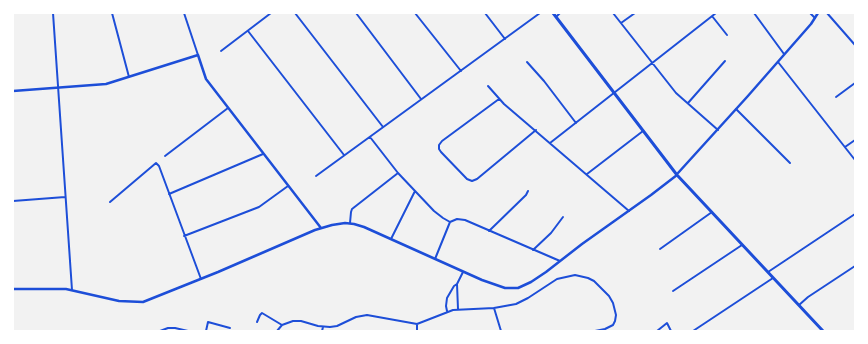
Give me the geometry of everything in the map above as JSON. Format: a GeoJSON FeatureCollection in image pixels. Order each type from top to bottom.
{"type":"FeatureCollection","features":[{"type":"Feature","properties":{"kind":"main road"},"geometry":{"type":"LineString","coordinates":[[553,13],[678,174],[823,331]]}},
{"type":"Feature","properties":{"kind":"street"},"geometry":{"type":"LineString","coordinates":[[53,13],[72,290]]}},
{"type":"Feature","properties":{"kind":"street"},"geometry":{"type":"LineString","coordinates":[[112,13],[129,77]]}},
{"type":"Feature","properties":{"kind":"street"},"geometry":{"type":"LineString","coordinates":[[184,13],[206,79],[321,228]]}},
{"type":"Feature","properties":{"kind":"street"},"geometry":{"type":"LineString","coordinates":[[221,52],[271,13]]}},
{"type":"Feature","properties":{"kind":"street"},"geometry":{"type":"LineString","coordinates":[[295,13],[383,127]]}},
{"type":"Feature","properties":{"kind":"street"},"geometry":{"type":"LineString","coordinates":[[356,13],[421,99]]}},
{"type":"Feature","properties":{"kind":"street"},"geometry":{"type":"LineString","coordinates":[[415,13],[460,71]]}},
{"type":"Feature","properties":{"kind":"street"},"geometry":{"type":"LineString","coordinates":[[485,13],[505,39]]}},
{"type":"Feature","properties":{"kind":"street"},"geometry":{"type":"LineString","coordinates":[[316,176],[540,13]]}},
{"type":"Feature","properties":{"kind":"street"},"geometry":{"type":"LineString","coordinates":[[556,17],[560,13]]}},
{"type":"Feature","properties":{"kind":"street"},"geometry":{"type":"LineString","coordinates":[[613,13],[652,64],[676,92],[718,130]]}},
{"type":"Feature","properties":{"kind":"street"},"geometry":{"type":"LineString","coordinates":[[620,23],[635,13]]}},
{"type":"Feature","properties":{"kind":"street"},"geometry":{"type":"LineString","coordinates":[[550,143],[716,13]]}},
{"type":"Feature","properties":{"kind":"street"},"geometry":{"type":"LineString","coordinates":[[754,13],[784,54]]}},
{"type":"Feature","properties":{"kind":"street"},"geometry":{"type":"LineString","coordinates":[[810,13],[815,18]]}},
{"type":"Feature","properties":{"kind":"street"},"geometry":{"type":"LineString","coordinates":[[13,289],[48,288],[72,290],[119,301],[138,303],[151,300],[321,228],[337,224],[350,224],[364,227],[493,284],[510,289],[518,288],[531,282],[672,180],[778,62],[818,13]]}},
{"type":"Feature","properties":{"kind":"street"},"geometry":{"type":"LineString","coordinates":[[827,13],[855,45]]}},
{"type":"Feature","properties":{"kind":"street"},"geometry":{"type":"LineString","coordinates":[[712,16],[727,35]]}},
{"type":"Feature","properties":{"kind":"street"},"geometry":{"type":"LineString","coordinates":[[248,31],[344,155]]}},
{"type":"Feature","properties":{"kind":"street"},"geometry":{"type":"LineString","coordinates":[[13,91],[106,84],[198,55]]}},
{"type":"Feature","properties":{"kind":"street"},"geometry":{"type":"LineString","coordinates":[[688,103],[725,61]]}},
{"type":"Feature","properties":{"kind":"street"},"geometry":{"type":"LineString","coordinates":[[527,62],[544,81],[576,123]]}},
{"type":"Feature","properties":{"kind":"street"},"geometry":{"type":"LineString","coordinates":[[778,62],[855,160]]}},
{"type":"Feature","properties":{"kind":"street"},"geometry":{"type":"LineString","coordinates":[[836,97],[855,83]]}},
{"type":"Feature","properties":{"kind":"street"},"geometry":{"type":"LineString","coordinates":[[488,86],[499,99],[629,211]]}},
{"type":"Feature","properties":{"kind":"street"},"geometry":{"type":"LineString","coordinates":[[499,99],[442,141],[439,145],[441,152],[467,179],[472,181],[477,179],[536,130]]}},
{"type":"Feature","properties":{"kind":"street"},"geometry":{"type":"LineString","coordinates":[[165,156],[228,108]]}},
{"type":"Feature","properties":{"kind":"street"},"geometry":{"type":"LineString","coordinates":[[736,109],[790,164]]}},
{"type":"Feature","properties":{"kind":"street"},"geometry":{"type":"LineString","coordinates":[[587,174],[644,131]]}},
{"type":"Feature","properties":{"kind":"street"},"geometry":{"type":"LineString","coordinates":[[370,137],[414,191],[434,211],[450,222]]}},
{"type":"Feature","properties":{"kind":"street"},"geometry":{"type":"LineString","coordinates":[[845,147],[855,140]]}},
{"type":"Feature","properties":{"kind":"street"},"geometry":{"type":"LineString","coordinates":[[169,194],[263,154]]}},
{"type":"Feature","properties":{"kind":"street"},"geometry":{"type":"LineString","coordinates":[[110,202],[156,163],[159,166],[200,279]]}},
{"type":"Feature","properties":{"kind":"street"},"geometry":{"type":"LineString","coordinates":[[350,224],[352,209],[398,173]]}},
{"type":"Feature","properties":{"kind":"street"},"geometry":{"type":"LineString","coordinates":[[184,236],[259,207],[288,186]]}},
{"type":"Feature","properties":{"kind":"street"},"geometry":{"type":"LineString","coordinates":[[489,231],[526,196],[528,190]]}},
{"type":"Feature","properties":{"kind":"street"},"geometry":{"type":"LineString","coordinates":[[391,239],[414,191]]}},
{"type":"Feature","properties":{"kind":"street"},"geometry":{"type":"LineString","coordinates":[[13,202],[65,197]]}},
{"type":"Feature","properties":{"kind":"street"},"geometry":{"type":"LineString","coordinates":[[660,249],[712,212]]}},
{"type":"Feature","properties":{"kind":"street"},"geometry":{"type":"LineString","coordinates":[[768,272],[855,214]]}},
{"type":"Feature","properties":{"kind":"street"},"geometry":{"type":"LineString","coordinates":[[533,250],[551,233],[563,217]]}},
{"type":"Feature","properties":{"kind":"street"},"geometry":{"type":"LineString","coordinates":[[435,259],[450,222],[457,219],[465,220],[560,261]]}},
{"type":"Feature","properties":{"kind":"street"},"geometry":{"type":"LineString","coordinates":[[673,291],[742,245]]}},
{"type":"Feature","properties":{"kind":"street"},"geometry":{"type":"LineString","coordinates":[[799,305],[808,297],[855,266]]}},
{"type":"Feature","properties":{"kind":"street"},"geometry":{"type":"LineString","coordinates":[[447,311],[447,298],[454,286],[457,284],[463,271]]}},
{"type":"Feature","properties":{"kind":"street"},"geometry":{"type":"LineString","coordinates":[[277,331],[282,325],[297,320],[323,327],[335,326],[356,317],[367,315],[417,324],[447,311],[458,309],[494,308],[522,302],[557,279],[568,276],[582,276],[599,285],[609,296],[615,309],[616,321],[613,325],[596,331]]}},
{"type":"Feature","properties":{"kind":"street"},"geometry":{"type":"LineString","coordinates":[[693,331],[773,278]]}},
{"type":"Feature","properties":{"kind":"street"},"geometry":{"type":"LineString","coordinates":[[457,284],[458,309]]}},
{"type":"Feature","properties":{"kind":"street"},"geometry":{"type":"LineString","coordinates":[[494,308],[501,331]]}},
{"type":"Feature","properties":{"kind":"street"},"geometry":{"type":"LineString","coordinates":[[257,322],[262,313],[282,325]]}},
{"type":"Feature","properties":{"kind":"street"},"geometry":{"type":"LineString","coordinates":[[206,331],[208,322],[230,328]]}},
{"type":"Feature","properties":{"kind":"street"},"geometry":{"type":"LineString","coordinates":[[657,331],[667,323],[670,331]]}},
{"type":"Feature","properties":{"kind":"street"},"geometry":{"type":"LineString","coordinates":[[417,324],[417,331]]}},
{"type":"Feature","properties":{"kind":"street"},"geometry":{"type":"LineString","coordinates":[[322,331],[323,327]]}},
{"type":"Feature","properties":{"kind":"street"},"geometry":{"type":"LineString","coordinates":[[160,331],[175,328],[188,331]]}}]}
